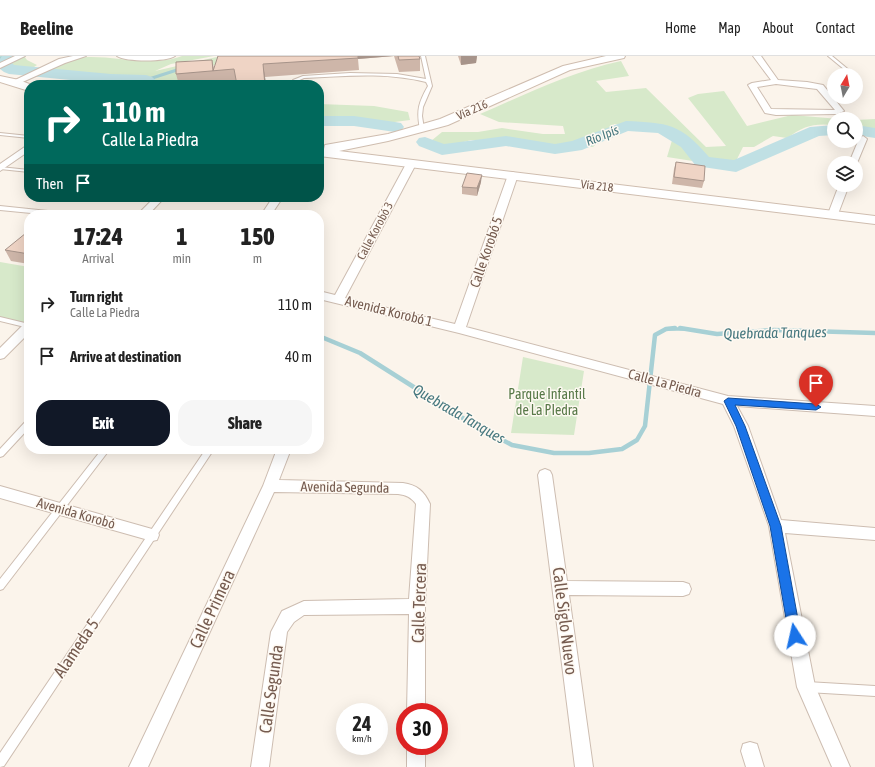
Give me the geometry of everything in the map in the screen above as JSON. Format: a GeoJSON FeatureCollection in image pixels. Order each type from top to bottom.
{"type":"FeatureCollection","features":[{"type":"Feature","properties":{"kind":"main road","name":"Vía 216"},"geometry":{"type":"LineString","coordinates":[[324,149],[375,141],[422,129],[444,122],[567,68],[620,56]]}},
{"type":"Feature","properties":{"kind":"main road"},"geometry":{"type":"LineString","coordinates":[[0,79],[15,82],[24,86]]}},
{"type":"Feature","properties":{"kind":"main road"},"geometry":{"type":"LineString","coordinates":[[403,134],[389,151],[397,160],[410,164]]}},
{"type":"Feature","properties":{"kind":"main road","name":"Vía 218"},"geometry":{"type":"LineString","coordinates":[[324,151],[410,164],[513,175],[875,220]]}},
{"type":"Feature","properties":{"kind":"street"},"geometry":{"type":"LineString","coordinates":[[0,66],[21,56]]}},
{"type":"Feature","properties":{"kind":"street"},"geometry":{"type":"LineString","coordinates":[[15,82],[62,60],[82,56]]}},
{"type":"Feature","properties":{"kind":"street"},"geometry":{"type":"LineString","coordinates":[[122,56],[146,58],[171,56]]}},
{"type":"Feature","properties":{"kind":"street"},"geometry":{"type":"LineString","coordinates":[[757,56],[776,82]]}},
{"type":"Feature","properties":{"kind":"street"},"geometry":{"type":"LineString","coordinates":[[776,82],[807,84],[820,88],[840,111],[776,113],[768,111],[752,85],[776,82]]}},
{"type":"Feature","properties":{"kind":"street"},"geometry":{"type":"LineString","coordinates":[[0,168],[24,151]]}},
{"type":"Feature","properties":{"kind":"street","name":"Calle Korobó 3"},"geometry":{"type":"LineString","coordinates":[[339,298],[410,164]]}},
{"type":"Feature","properties":{"kind":"street","name":"Calle Korobó 5"},"geometry":{"type":"LineString","coordinates":[[459,329],[513,175]]}},
{"type":"Feature","properties":{"kind":"street"},"geometry":{"type":"LineString","coordinates":[[833,214],[841,192]]}},
{"type":"Feature","properties":{"kind":"street"},"geometry":{"type":"LineString","coordinates":[[147,210],[155,202]]}},
{"type":"Feature","properties":{"kind":"street","name":"Avenida Korobó 1"},"geometry":{"type":"LineString","coordinates":[[324,296],[339,298],[459,329]]}},
{"type":"Feature","properties":{"kind":"street","name":"Calle La Piedra"},"geometry":{"type":"LineString","coordinates":[[459,329],[728,401],[875,411]]}},
{"type":"Feature","properties":{"kind":"street"},"geometry":{"type":"LineString","coordinates":[[0,355],[24,331]]}},
{"type":"Feature","properties":{"kind":"street"},"geometry":{"type":"LineString","coordinates":[[728,401],[741,426],[776,526],[806,687],[841,767]]}},
{"type":"Feature","properties":{"kind":"street","name":"Calle Primera"},"geometry":{"type":"LineString","coordinates":[[138,767],[270,486],[282,454]]}},
{"type":"Feature","properties":{"kind":"street","name":"Calle Siglo Nuevo"},"geometry":{"type":"LineString","coordinates":[[545,475],[562,588],[584,767]]}},
{"type":"Feature","properties":{"kind":"street","name":"Avenida Segunda"},"geometry":{"type":"LineString","coordinates":[[270,486],[398,488],[409,489],[419,495]]}},
{"type":"Feature","properties":{"kind":"street","name":"Avenida Korobó"},"geometry":{"type":"LineString","coordinates":[[0,492],[152,535]]}},
{"type":"Feature","properties":{"kind":"street","name":"Calle Tercera"},"geometry":{"type":"LineString","coordinates":[[416,703],[417,606],[423,511],[423,504],[419,495]]}},
{"type":"Feature","properties":{"kind":"street"},"geometry":{"type":"LineString","coordinates":[[776,526],[875,534]]}},
{"type":"Feature","properties":{"kind":"street"},"geometry":{"type":"LineString","coordinates":[[562,588],[683,589]]}},
{"type":"Feature","properties":{"kind":"street","name":"Calle Segunda"},"geometry":{"type":"LineString","coordinates":[[260,767],[280,632],[283,621],[290,613],[304,608],[417,606]]}},
{"type":"Feature","properties":{"kind":"street"},"geometry":{"type":"LineString","coordinates":[[416,755],[416,767]]}},
{"type":"Feature","properties":{"kind":"lane"},"geometry":{"type":"LineString","coordinates":[[422,129],[419,114],[420,106],[430,86],[423,56]]}},
{"type":"Feature","properties":{"kind":"lane"},"geometry":{"type":"LineString","coordinates":[[830,56],[845,68]]}},
{"type":"Feature","properties":{"kind":"lane"},"geometry":{"type":"LineString","coordinates":[[296,80],[303,77],[361,74],[413,76],[428,81]]}},
{"type":"Feature","properties":{"kind":"lane"},"geometry":{"type":"LineString","coordinates":[[0,134],[24,136]]}},
{"type":"Feature","properties":{"kind":"lane"},"geometry":{"type":"LineString","coordinates":[[0,168],[24,170]]}},
{"type":"Feature","properties":{"kind":"lane"},"geometry":{"type":"LineString","coordinates":[[0,208],[24,211]]}},
{"type":"Feature","properties":{"kind":"lane"},"geometry":{"type":"LineString","coordinates":[[0,320],[24,325]]}},
{"type":"Feature","properties":{"kind":"lane"},"geometry":{"type":"LineString","coordinates":[[0,454],[24,428]]}},
{"type":"Feature","properties":{"kind":"lane"},"geometry":{"type":"LineString","coordinates":[[0,586],[102,454]]}},
{"type":"Feature","properties":{"kind":"lane","name":"Alameda 5"},"geometry":{"type":"LineString","coordinates":[[0,762],[207,454]]}},
{"type":"Feature","properties":{"kind":"lane"},"geometry":{"type":"LineString","coordinates":[[806,687],[875,691]]}},
{"type":"Feature","properties":{"kind":"green space"},"geometry":{"type":"Polygon","coordinates":[[[0,56],[24,56],[27,60],[37,65],[25,73],[0,67],[0,56]]]}},
{"type":"Feature","properties":{"kind":"green space"},"geometry":{"type":"Polygon","coordinates":[[[182,56],[214,56],[171,64],[155,71],[221,56],[217,65],[192,67],[180,71],[179,80],[112,80],[38,75],[68,62],[87,57],[147,61],[171,59],[182,56]]]}},
{"type":"Feature","properties":{"kind":"green space"},"geometry":{"type":"Polygon","coordinates":[[[621,61],[629,76],[596,81],[606,92],[646,88],[706,147],[726,146],[688,98],[698,94],[724,91],[747,126],[792,115],[827,118],[827,124],[809,126],[787,138],[773,136],[754,147],[743,147],[736,161],[712,164],[667,157],[673,137],[651,129],[614,124],[593,147],[471,140],[445,147],[431,141],[442,132],[478,132],[502,128],[543,134],[565,134],[563,126],[499,122],[480,114],[567,77],[621,61]]]}},
{"type":"Feature","properties":{"kind":"green space"},"geometry":{"type":"Polygon","coordinates":[[[324,104],[374,106],[408,112],[410,120],[387,123],[334,116],[324,117],[324,104]]]}},
{"type":"Feature","properties":{"kind":"green space"},"geometry":{"type":"Polygon","coordinates":[[[875,119],[875,129],[863,128],[863,120],[875,119]]]}},
{"type":"Feature","properties":{"kind":"green space"},"geometry":{"type":"Polygon","coordinates":[[[0,262],[24,266],[24,322],[0,318],[0,262]]]}},
{"type":"Feature","properties":{"kind":"green space","name":"Parque Infantil de La PIedra"},"geometry":{"type":"Polygon","coordinates":[[[523,357],[584,371],[574,435],[511,433],[523,357]]]}},
{"type":"Feature","properties":{"kind":"building"},"geometry":{"type":"Polygon","coordinates":[[[218,56],[358,56],[358,58],[263,64],[265,80],[236,80],[234,69],[213,71],[218,56]]]}},
{"type":"Feature","properties":{"kind":"building"},"geometry":{"type":"Polygon","coordinates":[[[398,56],[419,56],[420,59],[399,60],[398,56]]]}},
{"type":"Feature","properties":{"kind":"building"},"geometry":{"type":"Polygon","coordinates":[[[212,60],[213,71],[176,74],[176,62],[212,60]]]}},
{"type":"Feature","properties":{"kind":"building"},"geometry":{"type":"Polygon","coordinates":[[[676,162],[705,166],[704,181],[674,177],[676,162]]]}},
{"type":"Feature","properties":{"kind":"building"},"geometry":{"type":"Polygon","coordinates":[[[467,173],[482,175],[477,188],[462,187],[467,173]]]}},
{"type":"Feature","properties":{"kind":"building"},"geometry":{"type":"Polygon","coordinates":[[[24,235],[24,253],[5,250],[24,235]]]}},
{"type":"Feature","properties":{"kind":"waterway","name":"Río Ipís"},"geometry":{"type":"LineString","coordinates":[[10,56],[4,64],[9,69],[111,79],[146,80]]}},
{"type":"Feature","properties":{"kind":"waterway","name":"Río Ipís"},"geometry":{"type":"LineString","coordinates":[[0,58],[9,57]]}},
{"type":"Feature","properties":{"kind":"waterway"},"geometry":{"type":"LineString","coordinates":[[146,80],[180,69]]}},
{"type":"Feature","properties":{"kind":"waterway","name":"Río Ipís"},"geometry":{"type":"LineString","coordinates":[[324,121],[354,121],[395,127]]}},
{"type":"Feature","properties":{"kind":"waterway","name":"Río Ipís"},"geometry":{"type":"LineString","coordinates":[[425,142],[442,150],[506,141],[555,149],[576,146],[626,126],[662,128],[687,143],[703,162],[736,166],[816,131],[827,130]]}},
{"type":"Feature","properties":{"kind":"waterway","name":"Río Ipís"},"geometry":{"type":"LineString","coordinates":[[863,131],[875,133]]}},
{"type":"Feature","properties":{"kind":"waterway","name":"Quebrada Tanques"},"geometry":{"type":"LineString","coordinates":[[666,329],[675,328]]}},
{"type":"Feature","properties":{"kind":"waterway","name":"Quebrada Tanques"},"geometry":{"type":"LineString","coordinates":[[680,328],[717,334],[774,330],[875,333]]}},
{"type":"Feature","properties":{"kind":"waterway","name":"Quebrada Tanques"},"geometry":{"type":"LineString","coordinates":[[324,338],[360,353],[469,422],[512,445],[554,453],[589,453],[622,449],[637,440],[645,426],[655,335],[666,329]]}},
{"type":"Feature","properties":{"kind":"waterway","name":"Quebrada Tanques"},"geometry":{"type":"LineString","coordinates":[[666,329],[686,329]]}},
{"type":"Feature","properties":{"kind":"route"},"geometry":{"type":"LineString","coordinates":[[795,636],[776,526],[741,426],[728,401],[816,407]]}}]}
